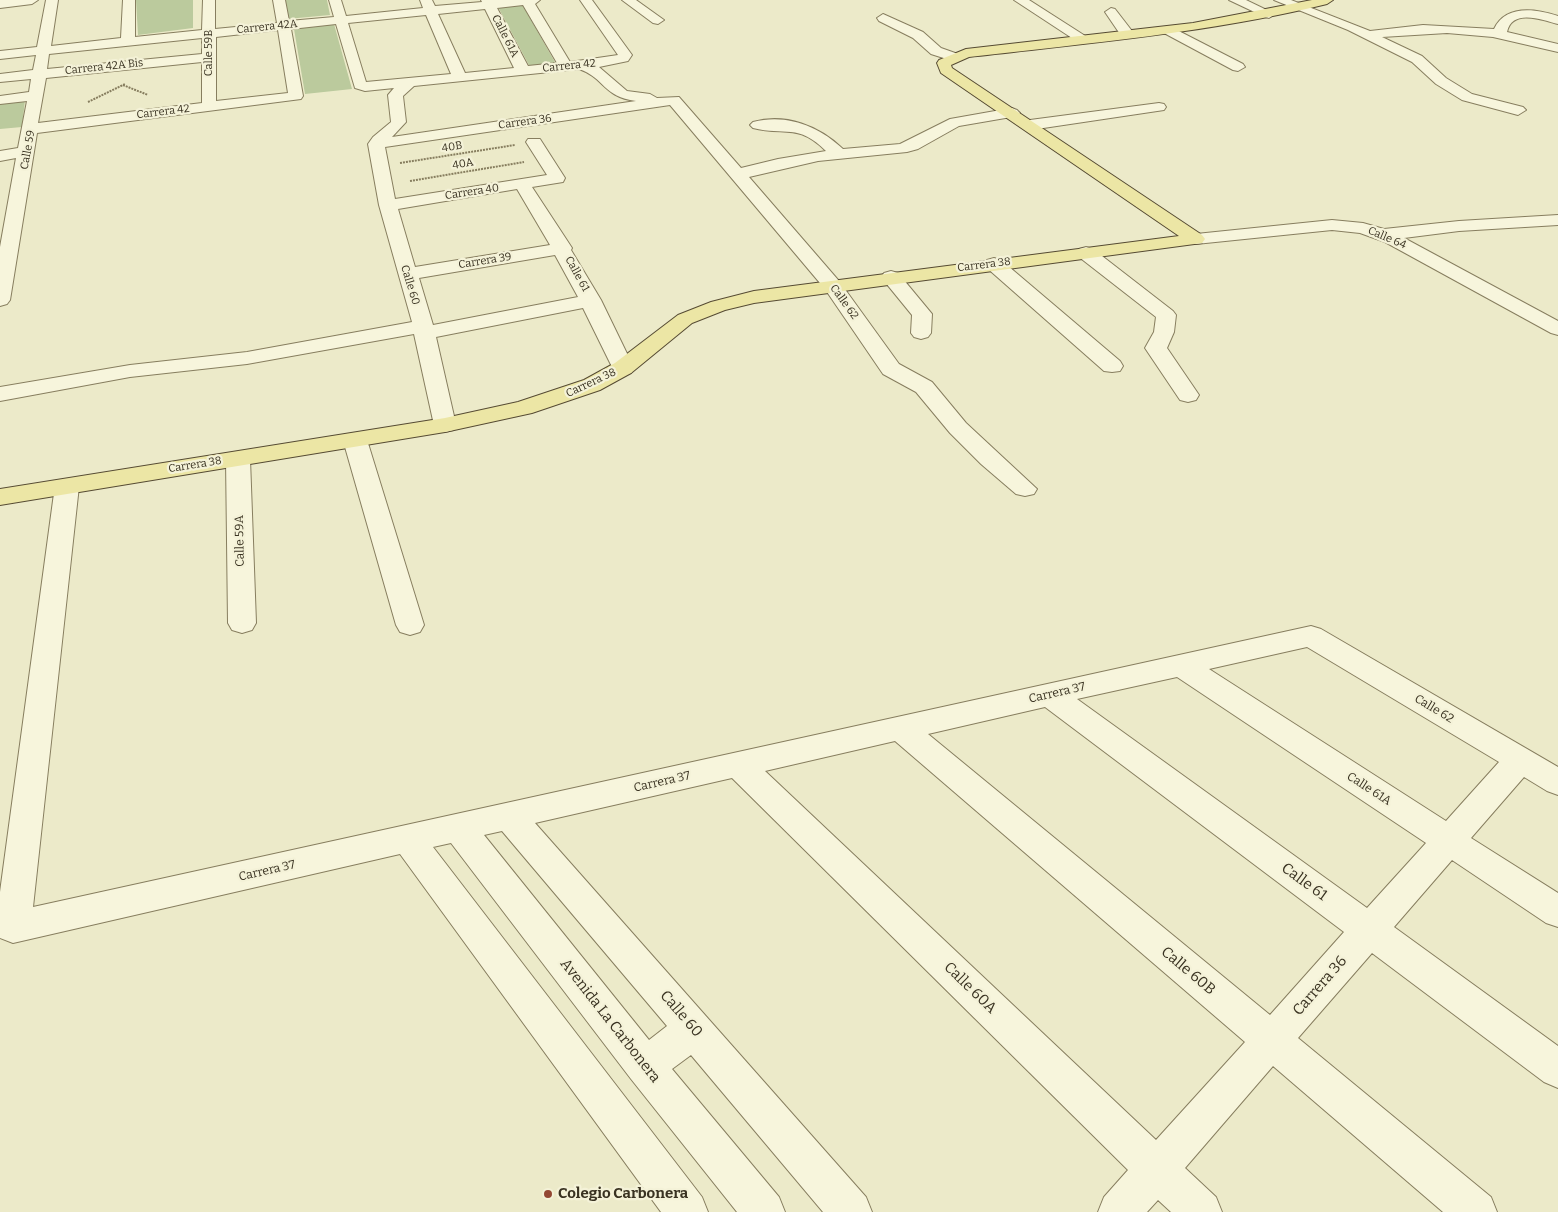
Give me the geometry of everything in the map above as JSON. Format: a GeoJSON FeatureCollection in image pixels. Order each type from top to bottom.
{"type":"FeatureCollection","features":[{"type":"Feature","properties":{"kind":"main road"},"geometry":{"type":"LineString","coordinates":[[1196,239],[946,70],[944,63],[953,57],[966,53],[1169,30],[1270,14],[1326,0]]}},
{"type":"Feature","properties":{"kind":"main road","name":"Carrera 38"},"geometry":{"type":"LineString","coordinates":[[0,496],[68,486],[238,467],[355,440],[445,426],[560,398],[592,385],[623,368],[685,319],[718,306],[754,297],[891,277],[1196,239]]}},
{"type":"Feature","properties":{"kind":"street"},"geometry":{"type":"LineString","coordinates":[[0,4],[32,0]]}},
{"type":"Feature","properties":{"kind":"street","name":"Calle 59"},"geometry":{"type":"LineString","coordinates":[[0,300],[7,223],[21,187],[52,0]]}},
{"type":"Feature","properties":{"kind":"street"},"geometry":{"type":"LineString","coordinates":[[128,41],[129,0]]}},
{"type":"Feature","properties":{"kind":"street","name":"Calle 59B"},"geometry":{"type":"LineString","coordinates":[[209,0],[209,106]]}},
{"type":"Feature","properties":{"kind":"street"},"geometry":{"type":"LineString","coordinates":[[279,0],[283,25]]}},
{"type":"Feature","properties":{"kind":"street"},"geometry":{"type":"LineString","coordinates":[[335,0],[360,85],[395,95]]}},
{"type":"Feature","properties":{"kind":"street"},"geometry":{"type":"LineString","coordinates":[[530,0],[573,66],[612,64],[625,55],[586,0]]}},
{"type":"Feature","properties":{"kind":"street","name":"Carrera 42A"},"geometry":{"type":"LineString","coordinates":[[0,54],[340,20],[428,5],[530,0]]}},
{"type":"Feature","properties":{"kind":"street"},"geometry":{"type":"LineString","coordinates":[[628,0],[658,20]]}},
{"type":"Feature","properties":{"kind":"street"},"geometry":{"type":"LineString","coordinates":[[1020,0],[1083,39]]}},
{"type":"Feature","properties":{"kind":"street"},"geometry":{"type":"LineString","coordinates":[[1235,0],[1270,14]]}},
{"type":"Feature","properties":{"kind":"street"},"geometry":{"type":"LineString","coordinates":[[1280,0],[1353,27],[1418,59],[1441,81],[1467,97],[1518,110]]}},
{"type":"Feature","properties":{"kind":"street","name":"Calle 61A"},"geometry":{"type":"LineString","coordinates":[[489,2],[523,71]]}},
{"type":"Feature","properties":{"kind":"street"},"geometry":{"type":"LineString","coordinates":[[428,5],[460,78]]}},
{"type":"Feature","properties":{"kind":"street"},"geometry":{"type":"LineString","coordinates":[[1111,12],[1127,34]]}},
{"type":"Feature","properties":{"kind":"street"},"geometry":{"type":"LineString","coordinates":[[1500,35],[1500,28],[1522,12],[1540,14],[1558,20]]}},
{"type":"Feature","properties":{"kind":"street"},"geometry":{"type":"LineString","coordinates":[[883,18],[918,35],[936,51],[953,57]]}},
{"type":"Feature","properties":{"kind":"street","name":"Carrera 42"},"geometry":{"type":"LineString","coordinates":[[31,130],[296,96],[283,25]]}},
{"type":"Feature","properties":{"kind":"street"},"geometry":{"type":"LineString","coordinates":[[1368,35],[1434,28],[1500,35],[1557,48]]}},
{"type":"Feature","properties":{"kind":"street"},"geometry":{"type":"LineString","coordinates":[[1169,30],[1238,67]]}},
{"type":"Feature","properties":{"kind":"street","name":"Carrera 42A Bis"},"geometry":{"type":"LineString","coordinates":[[0,78],[209,57]]}},
{"type":"Feature","properties":{"kind":"street"},"geometry":{"type":"LineString","coordinates":[[612,64],[613,88],[622,94],[668,101]]}},
{"type":"Feature","properties":{"kind":"street","name":"Carrera 42"},"geometry":{"type":"LineString","coordinates":[[370,87],[573,66]]}},
{"type":"Feature","properties":{"kind":"street"},"geometry":{"type":"LineString","coordinates":[[395,95],[409,83]]}},
{"type":"Feature","properties":{"kind":"street"},"geometry":{"type":"LineString","coordinates":[[376,144],[378,138],[398,124],[395,95]]}},
{"type":"Feature","properties":{"kind":"street"},"geometry":{"type":"LineString","coordinates":[[0,100],[37,96]]}},
{"type":"Feature","properties":{"kind":"street","name":"Carrera 36"},"geometry":{"type":"LineString","coordinates":[[376,144],[668,101]]}},
{"type":"Feature","properties":{"kind":"street","name":"Calle 62"},"geometry":{"type":"LineString","coordinates":[[668,101],[737,175],[832,285],[891,369],[924,387],[958,428],[989,459],[1026,489]]}},
{"type":"Feature","properties":{"kind":"street"},"geometry":{"type":"LineString","coordinates":[[1030,125],[1159,107]]}},
{"type":"Feature","properties":{"kind":"street"},"geometry":{"type":"LineString","coordinates":[[737,175],[797,159],[912,146],[955,122],[1012,113]]}},
{"type":"Feature","properties":{"kind":"street"},"geometry":{"type":"LineString","coordinates":[[758,125],[784,125],[814,132],[838,153]]}},
{"type":"Feature","properties":{"kind":"street"},"geometry":{"type":"LineString","coordinates":[[534,142],[545,158]]}},
{"type":"Feature","properties":{"kind":"street","name":"Calle 60"},"geometry":{"type":"LineString","coordinates":[[376,144],[388,206],[424,330],[445,426]]}},
{"type":"Feature","properties":{"kind":"street"},"geometry":{"type":"LineString","coordinates":[[0,156],[27,152]]}},
{"type":"Feature","properties":{"kind":"street","name":"Carrera 40"},"geometry":{"type":"LineString","coordinates":[[388,206],[557,178],[545,158]]}},
{"type":"Feature","properties":{"kind":"street","name":"Calle 61"},"geometry":{"type":"LineString","coordinates":[[522,184],[563,248],[592,300],[623,368]]}},
{"type":"Feature","properties":{"kind":"street"},"geometry":{"type":"LineString","coordinates":[[0,190],[21,187]]}},
{"type":"Feature","properties":{"kind":"street"},"geometry":{"type":"LineString","coordinates":[[1381,235],[1440,227],[1558,220]]}},
{"type":"Feature","properties":{"kind":"street","name":"Calle 64"},"geometry":{"type":"LineString","coordinates":[[1196,239],[1332,225],[1363,228],[1381,235],[1558,329]]}},
{"type":"Feature","properties":{"kind":"street","name":"Carrera 39"},"geometry":{"type":"LineString","coordinates":[[407,274],[563,248]]}},
{"type":"Feature","properties":{"kind":"street"},"geometry":{"type":"LineString","coordinates":[[1086,253],[1166,315],[1164,332],[1156,348],[1188,395]]}},
{"type":"Feature","properties":{"kind":"street"},"geometry":{"type":"LineString","coordinates":[[994,264],[1112,366]]}},
{"type":"Feature","properties":{"kind":"street"},"geometry":{"type":"LineString","coordinates":[[891,277],[922,314],[922,333]]}},
{"type":"Feature","properties":{"kind":"street"},"geometry":{"type":"LineString","coordinates":[[0,394],[130,371],[246,358],[424,330],[592,300]]}},
{"type":"Feature","properties":{"kind":"street"},"geometry":{"type":"LineString","coordinates":[[355,440],[410,625]]}},
{"type":"Feature","properties":{"kind":"street","name":"Calle 59A"},"geometry":{"type":"LineString","coordinates":[[238,467],[242,623]]}},
{"type":"Feature","properties":{"kind":"street","name":"Carrera 37"},"geometry":{"type":"LineString","coordinates":[[68,486],[14,928],[1311,636]]}},
{"type":"Feature","properties":{"kind":"street","name":"Calle 62"},"geometry":{"type":"LineString","coordinates":[[1311,636],[1558,782]]}},
{"type":"Feature","properties":{"kind":"street","name":"Calle 61A"},"geometry":{"type":"LineString","coordinates":[[1180,665],[1558,912]]}},
{"type":"Feature","properties":{"kind":"street","name":"Calle 61"},"geometry":{"type":"LineString","coordinates":[[1050,695],[1558,1069]]}},
{"type":"Feature","properties":{"kind":"street","name":"Calle 60B"},"geometry":{"type":"LineString","coordinates":[[900,728],[1476,1212]]}},
{"type":"Feature","properties":{"kind":"street","name":"Carrera 36"},"geometry":{"type":"LineString","coordinates":[[1119,1212],[1520,760]]}},
{"type":"Feature","properties":{"kind":"street","name":"Calle 60A"},"geometry":{"type":"LineString","coordinates":[[738,765],[1202,1212]]}},
{"type":"Feature","properties":{"kind":"street","name":"Calle 60"},"geometry":{"type":"LineString","coordinates":[[509,816],[851,1212]]}},
{"type":"Feature","properties":{"kind":"street","name":"Avenida La Carbonera"},"geometry":{"type":"LineString","coordinates":[[459,828],[645,1066],[764,1212]]}},
{"type":"Feature","properties":{"kind":"street"},"geometry":{"type":"LineString","coordinates":[[408,839],[687,1212]]}},
{"type":"Feature","properties":{"kind":"street"},"geometry":{"type":"LineString","coordinates":[[645,1066],[694,1029]]}},
{"type":"Feature","properties":{"kind":"path"},"geometry":{"type":"LineString","coordinates":[[86,103],[127,83]]}},
{"type":"Feature","properties":{"kind":"path"},"geometry":{"type":"LineString","coordinates":[[123,85],[149,95]]}},
{"type":"Feature","properties":{"kind":"path","name":"40B"},"geometry":{"type":"LineString","coordinates":[[380,166],[516,145]]}},
{"type":"Feature","properties":{"kind":"path","name":"40A"},"geometry":{"type":"LineString","coordinates":[[384,186],[545,158]]}},
{"type":"Feature","properties":{"kind":"green space"},"geometry":{"type":"Polygon","coordinates":[[[136,0],[193,0],[193,28],[138,35],[136,0]]]}},
{"type":"Feature","properties":{"kind":"green space"},"geometry":{"type":"Polygon","coordinates":[[[285,0],[327,0],[330,15],[287,19],[285,0]]]}},
{"type":"Feature","properties":{"kind":"green space"},"geometry":{"type":"Polygon","coordinates":[[[522,4],[556,64],[530,67],[498,7],[522,4]]]}},
{"type":"Feature","properties":{"kind":"green space"},"geometry":{"type":"Polygon","coordinates":[[[334,24],[352,89],[305,94],[294,29],[334,24]]]}},
{"type":"Feature","properties":{"kind":"green space"},"geometry":{"type":"Polygon","coordinates":[[[25,100],[22,127],[0,129],[0,103],[25,100]]]}},
{"type":"Feature","properties":{"kind":"place","name":"Colegio Carbonera"},"geometry":{"type":"Point","coordinates":[548,1194]}}]}
